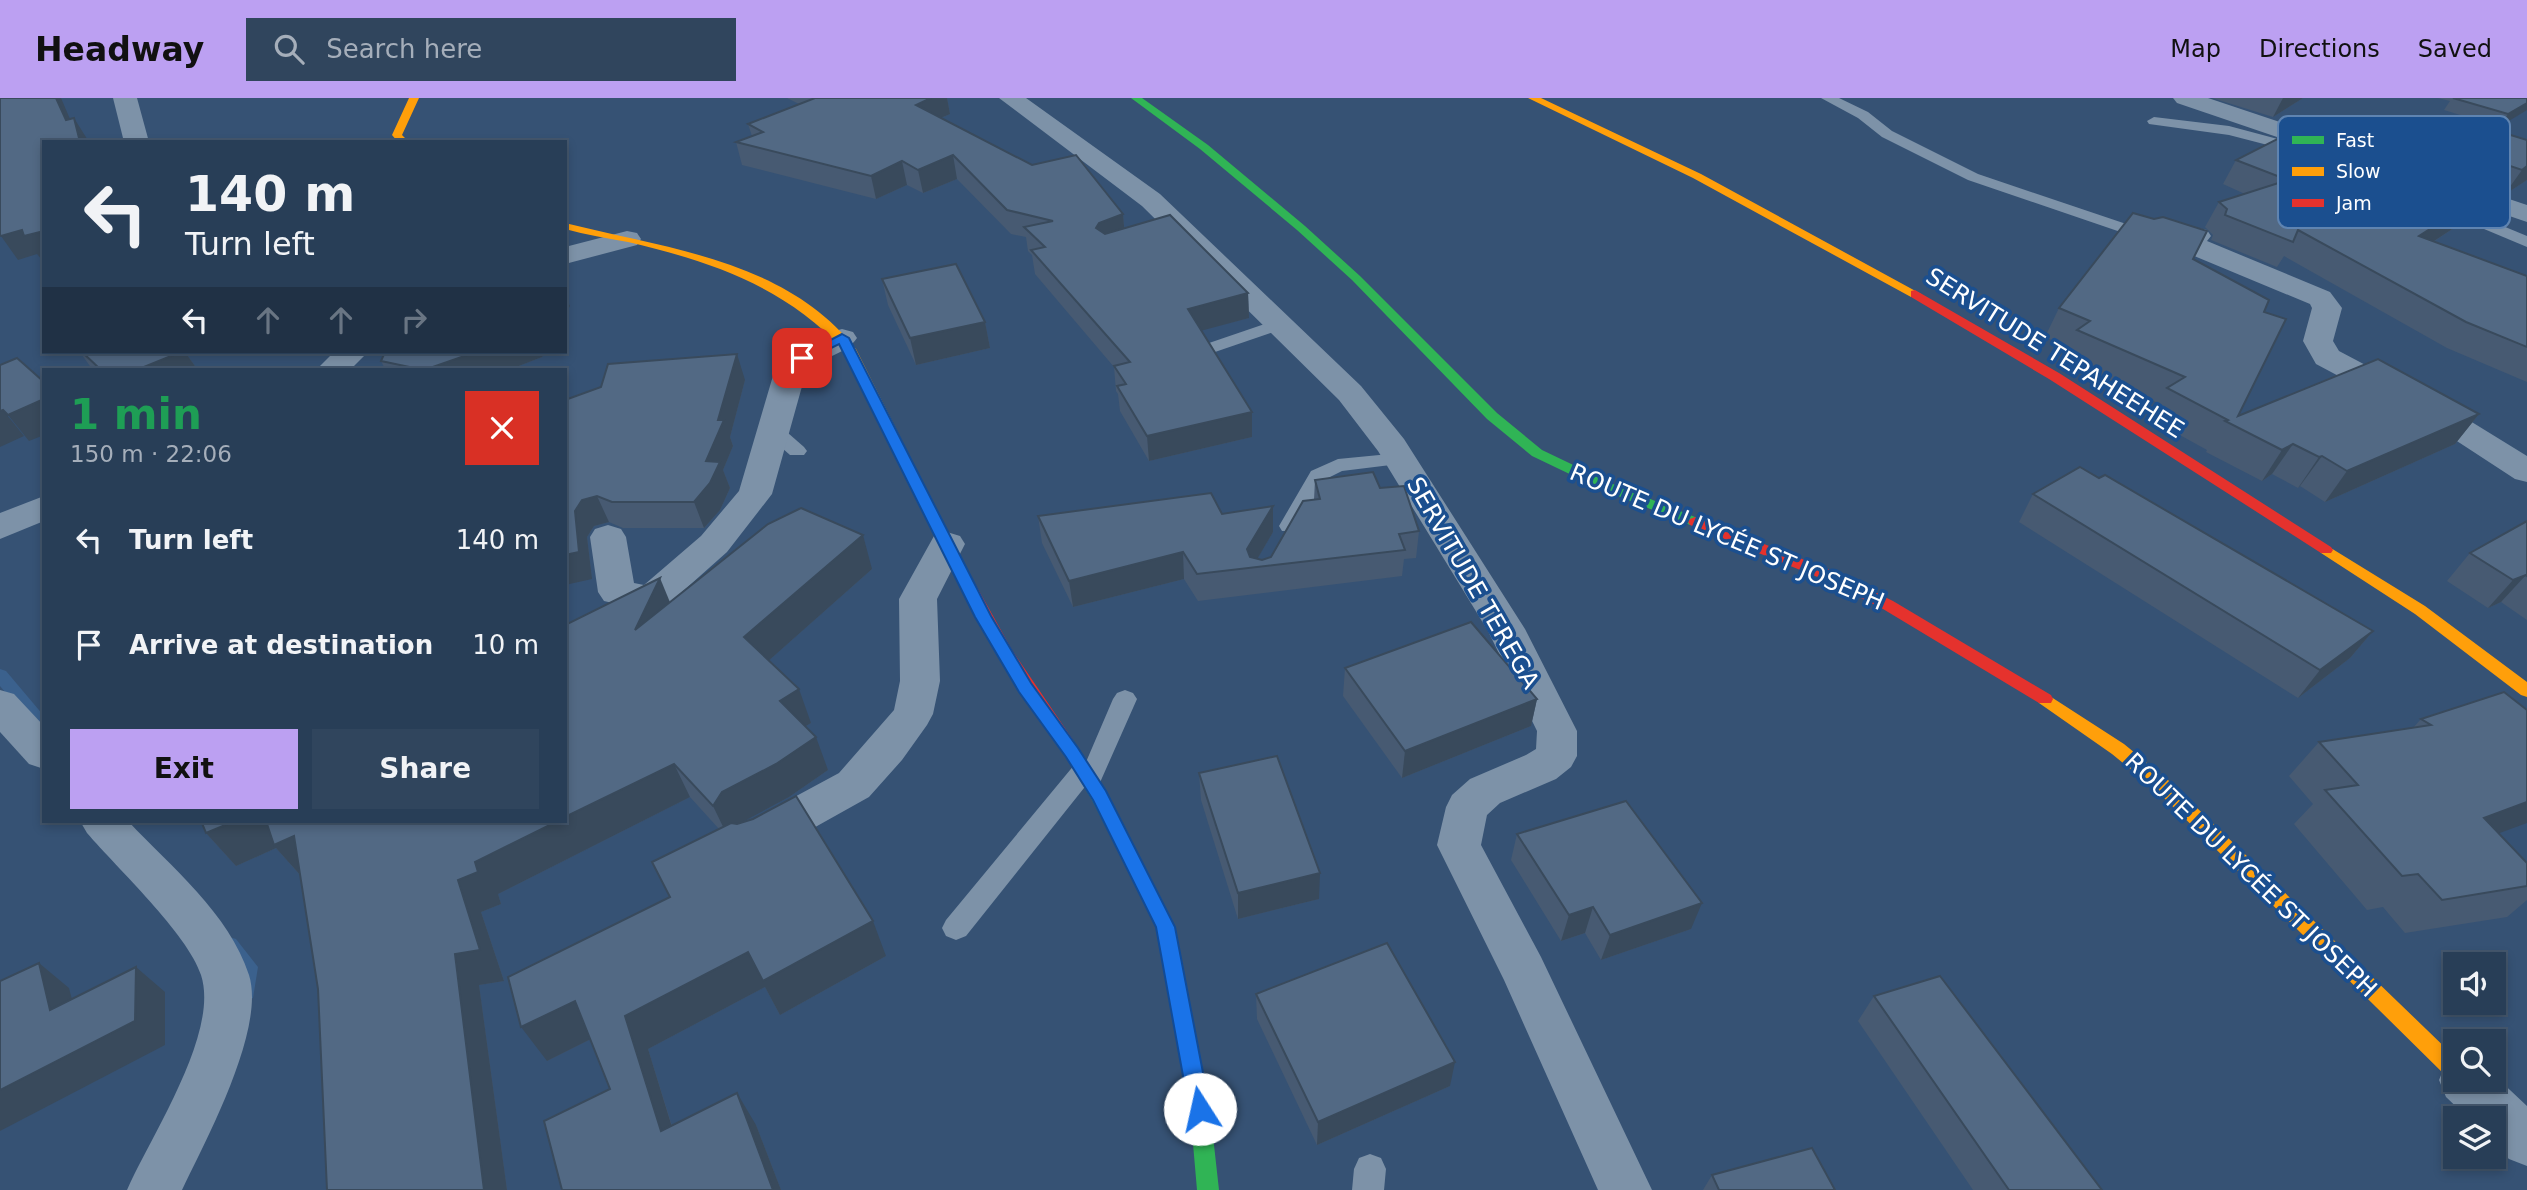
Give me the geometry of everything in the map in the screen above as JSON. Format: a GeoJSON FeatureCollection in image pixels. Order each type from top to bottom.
{"type":"FeatureCollection","features":[{"type":"Feature","properties":{"kind":"street"},"geometry":{"type":"LineString","coordinates":[[125,98],[136,140]]}},
{"type":"Feature","properties":{"kind":"street"},"geometry":{"type":"LineString","coordinates":[[396,139],[414,98]]}},
{"type":"Feature","properties":{"kind":"street","name":"SERVITUDE TEREGA"},"geometry":{"type":"LineString","coordinates":[[1011,98],[1151,200],[1169,232],[1279,324],[1350,393],[1400,459],[1506,629],[1557,731],[1556,756],[1551,761],[1485,791],[1467,807],[1460,845],[1524,972],[1625,1190]]}},
{"type":"Feature","properties":{"kind":"street","name":"ROUTE DU LYCÉE ST JOSEPH"},"geometry":{"type":"LineString","coordinates":[[1136,98],[1204,147],[1301,228],[1356,278],[1492,416],[1537,453],[1608,487],[1825,574],[1879,600],[1980,658],[2118,749],[2162,785],[2443,1059]]}},
{"type":"Feature","properties":{"kind":"street","name":"SERVITUDE TEPAHEEHEE"},"geometry":{"type":"LineString","coordinates":[[1534,98],[1697,176],[1849,256],[1965,322],[2420,610],[2527,691]]}},
{"type":"Feature","properties":{"kind":"street"},"geometry":{"type":"LineString","coordinates":[[2185,98],[2278,130]]}},
{"type":"Feature","properties":{"kind":"street"},"geometry":{"type":"LineString","coordinates":[[567,227],[627,239],[728,268],[806,305],[827,321],[842,338],[983,617],[1025,687],[1086,776],[1166,927],[1200,1109],[1208,1190]]}},
{"type":"Feature","properties":{"kind":"street"},"geometry":{"type":"LineString","coordinates":[[567,255],[627,239]]}},
{"type":"Feature","properties":{"kind":"street"},"geometry":{"type":"LineString","coordinates":[[2180,242],[2193,242],[2197,247],[2320,298],[2327,308],[2318,341],[2327,357],[2451,423],[2527,471]]}},
{"type":"Feature","properties":{"kind":"street"},"geometry":{"type":"LineString","coordinates":[[608,537],[617,593],[651,599],[714,544],[755,494],[785,440],[791,369],[802,358],[842,338]]}},
{"type":"Feature","properties":{"kind":"street"},"geometry":{"type":"LineString","coordinates":[[333,368],[351,354]]}},
{"type":"Feature","properties":{"kind":"street"},"geometry":{"type":"LineString","coordinates":[[0,527],[42,508]]}},
{"type":"Feature","properties":{"kind":"street"},"geometry":{"type":"LineString","coordinates":[[753,840],[854,785],[887,749],[913,713],[920,681],[918,599],[947,544]]}},
{"type":"Feature","properties":{"kind":"street"},"geometry":{"type":"LineString","coordinates":[[104,823],[189,919],[226,976],[230,993],[217,1058],[155,1190]]}},
{"type":"Feature","properties":{"kind":"street"},"geometry":{"type":"LineString","coordinates":[[2476,1092],[2527,1141]]}},
{"type":"Feature","properties":{"kind":"lane"},"geometry":{"type":"LineString","coordinates":[[1828,98],[1863,116],[1887,134],[1973,177],[2180,242]]}},
{"type":"Feature","properties":{"kind":"lane"},"geometry":{"type":"LineString","coordinates":[[2154,121],[2227,129],[2278,144]]}},
{"type":"Feature","properties":{"kind":"lane"},"geometry":{"type":"LineString","coordinates":[[2495,228],[2527,242]]}},
{"type":"Feature","properties":{"kind":"lane"},"geometry":{"type":"LineString","coordinates":[[1215,347],[1279,324]]}},
{"type":"Feature","properties":{"kind":"lane"},"geometry":{"type":"LineString","coordinates":[[1280,543],[1318,475],[1338,465],[1400,459]]}},
{"type":"Feature","properties":{"kind":"lane"},"geometry":{"type":"LineString","coordinates":[[956,929],[1086,776],[1107,746],[1125,699]]}},
{"type":"Feature","properties":{"kind":"building"},"geometry":{"type":"Polygon","coordinates":[[[0,98],[56,98],[66,120],[74,118],[80,140],[42,140],[42,232],[24,236],[22,230],[0,235],[0,98]]]}},
{"type":"Feature","properties":{"kind":"building"},"geometry":{"type":"Polygon","coordinates":[[[815,98],[931,98],[916,105],[1032,165],[1076,155],[1123,214],[1099,223],[1096,228],[1105,234],[1170,215],[1248,293],[1188,309],[1252,412],[1147,436],[1117,386],[1126,384],[1114,366],[1130,362],[1031,250],[1045,247],[1024,227],[1053,221],[1007,210],[953,155],[918,170],[902,161],[871,176],[736,142],[763,132],[748,124],[815,98]]]}},
{"type":"Feature","properties":{"kind":"building"},"geometry":{"type":"Polygon","coordinates":[[[2453,98],[2527,98],[2527,103],[2508,114],[2453,98]]]}},
{"type":"Feature","properties":{"kind":"building"},"geometry":{"type":"Polygon","coordinates":[[[2510,135],[2527,140],[2527,166],[2522,170],[2510,166],[2510,135]]]}},
{"type":"Feature","properties":{"kind":"building"},"geometry":{"type":"Polygon","coordinates":[[[2278,139],[2278,176],[2236,160],[2278,139]]]}},
{"type":"Feature","properties":{"kind":"building"},"geometry":{"type":"Polygon","coordinates":[[[2278,183],[2278,228],[2432,228],[2419,236],[2527,276],[2527,347],[2466,322],[2298,230],[2293,242],[2225,215],[2227,209],[2219,202],[2278,183]]]}},
{"type":"Feature","properties":{"kind":"building"},"geometry":{"type":"Polygon","coordinates":[[[2133,213],[2154,219],[2163,217],[2207,231],[2193,259],[2269,300],[2264,312],[2286,319],[2238,416],[2378,359],[2479,414],[2347,471],[2322,456],[2293,444],[2282,450],[2167,388],[2185,377],[2077,330],[2090,321],[2059,308],[2133,213]]]}},
{"type":"Feature","properties":{"kind":"building"},"geometry":{"type":"Polygon","coordinates":[[[956,264],[985,322],[910,338],[882,279],[956,264]]]}},
{"type":"Feature","properties":{"kind":"building"},"geometry":{"type":"Polygon","coordinates":[[[84,354],[176,354],[141,368],[99,368],[84,354]]]}},
{"type":"Feature","properties":{"kind":"building"},"geometry":{"type":"Polygon","coordinates":[[[384,354],[470,354],[430,368],[414,368],[381,361],[384,354]]]}},
{"type":"Feature","properties":{"kind":"building"},"geometry":{"type":"Polygon","coordinates":[[[737,354],[718,420],[724,420],[706,461],[720,462],[710,483],[694,502],[612,502],[597,496],[582,500],[575,511],[579,552],[567,555],[567,399],[601,387],[608,364],[737,354]]]}},
{"type":"Feature","properties":{"kind":"building"},"geometry":{"type":"Polygon","coordinates":[[[17,358],[42,380],[42,400],[8,415],[3,410],[0,411],[0,365],[17,358]]]}},
{"type":"Feature","properties":{"kind":"building"},"geometry":{"type":"Polygon","coordinates":[[[2080,467],[2099,478],[2105,475],[2373,631],[2320,670],[2033,494],[2080,467]]]}},
{"type":"Feature","properties":{"kind":"building"},"geometry":{"type":"Polygon","coordinates":[[[1373,472],[1380,488],[1404,486],[1419,531],[1399,534],[1405,550],[1197,574],[1183,552],[1069,581],[1038,516],[1211,493],[1222,514],[1273,506],[1247,549],[1250,557],[1262,560],[1271,557],[1303,501],[1320,499],[1315,480],[1373,472]]]}},
{"type":"Feature","properties":{"kind":"building"},"geometry":{"type":"Polygon","coordinates":[[[801,508],[863,535],[744,637],[799,689],[780,701],[816,737],[776,764],[722,792],[713,806],[674,764],[567,816],[567,624],[660,578],[635,630],[768,524],[801,508]]]}},
{"type":"Feature","properties":{"kind":"building"},"geometry":{"type":"Polygon","coordinates":[[[2527,521],[2527,576],[2513,580],[2470,553],[2527,521]]]}},
{"type":"Feature","properties":{"kind":"building"},"geometry":{"type":"Polygon","coordinates":[[[1471,622],[1537,699],[1405,751],[1345,668],[1471,622]]]}},
{"type":"Feature","properties":{"kind":"building"},"geometry":{"type":"Polygon","coordinates":[[[2504,692],[2527,710],[2527,802],[2484,818],[2527,863],[2527,886],[2442,900],[2418,874],[2402,876],[2325,790],[2358,785],[2319,742],[2431,725],[2421,719],[2504,692]]]}},
{"type":"Feature","properties":{"kind":"building"},"geometry":{"type":"Polygon","coordinates":[[[1277,756],[1320,873],[1238,893],[1199,773],[1277,756]]]}},
{"type":"Feature","properties":{"kind":"building"},"geometry":{"type":"Polygon","coordinates":[[[796,796],[873,921],[763,981],[748,952],[625,1016],[661,1131],[737,1093],[773,1190],[562,1190],[544,1121],[610,1089],[575,1001],[521,1027],[508,977],[670,897],[652,862],[731,823],[753,819],[796,796]]]}},
{"type":"Feature","properties":{"kind":"building"},"geometry":{"type":"Polygon","coordinates":[[[1626,801],[1702,903],[1610,935],[1593,907],[1569,915],[1517,834],[1626,801]]]}},
{"type":"Feature","properties":{"kind":"building"},"geometry":{"type":"Polygon","coordinates":[[[202,823],[230,823],[206,833],[202,823]]]}},
{"type":"Feature","properties":{"kind":"building"},"geometry":{"type":"Polygon","coordinates":[[[267,823],[554,823],[475,862],[478,872],[458,880],[480,950],[455,954],[484,1190],[327,1190],[318,989],[294,836],[274,845],[267,823]]]}},
{"type":"Feature","properties":{"kind":"building"},"geometry":{"type":"Polygon","coordinates":[[[1387,943],[1455,1062],[1318,1122],[1256,994],[1387,943]]]}},
{"type":"Feature","properties":{"kind":"building"},"geometry":{"type":"Polygon","coordinates":[[[39,963],[50,1010],[136,967],[135,1021],[0,1090],[0,981],[39,963]]]}},
{"type":"Feature","properties":{"kind":"building"},"geometry":{"type":"Polygon","coordinates":[[[1940,976],[2102,1190],[2009,1190],[1874,996],[1940,976]]]}},
{"type":"Feature","properties":{"kind":"building"},"geometry":{"type":"Polygon","coordinates":[[[1812,1148],[1835,1190],[1719,1190],[1712,1175],[1812,1148]]]}},
{"type":"Feature","properties":{"kind":"waterway"},"geometry":{"type":"LineString","coordinates":[[0,675],[39,722]]}},
{"type":"Feature","properties":{"kind":"waterway"},"geometry":{"type":"LineString","coordinates":[[229,945],[248,967],[246,992]]}},
{"type":"Feature","properties":{"kind":"traffic: fast"},"geometry":{"type":"LineString","coordinates":[[1136,98],[1204,147],[1301,228],[1356,278],[1492,416],[1537,453],[1608,487],[1695,522]]}},
{"type":"Feature","properties":{"kind":"traffic: fast"},"geometry":{"type":"LineString","coordinates":[[1067,745],[1099,796],[1166,927],[1200,1109],[1208,1190]]}},
{"type":"Feature","properties":{"kind":"traffic: slow"},"geometry":{"type":"LineString","coordinates":[[402,140],[397,135],[414,98]]}},
{"type":"Feature","properties":{"kind":"traffic: slow"},"geometry":{"type":"LineString","coordinates":[[1533,98],[1697,176],[1915,294]]}},
{"type":"Feature","properties":{"kind":"traffic: slow"},"geometry":{"type":"LineString","coordinates":[[567,226],[659,246],[720,264],[777,290],[828,326],[850,349],[953,557]]}},
{"type":"Feature","properties":{"kind":"traffic: slow"},"geometry":{"type":"LineString","coordinates":[[2326,550],[2420,610],[2527,691]]}},
{"type":"Feature","properties":{"kind":"traffic: slow"},"geometry":{"type":"LineString","coordinates":[[2045,699],[2118,749],[2162,785],[2443,1059]]}},
{"type":"Feature","properties":{"kind":"traffic: jam"},"geometry":{"type":"LineString","coordinates":[[1915,294],[2054,376],[2326,550]]}},
{"type":"Feature","properties":{"kind":"traffic: jam"},"geometry":{"type":"LineString","coordinates":[[1695,522],[1825,574],[1888,605],[2045,699]]}},
{"type":"Feature","properties":{"kind":"traffic: jam"},"geometry":{"type":"LineString","coordinates":[[953,557],[1006,654],[1067,745]]}},
{"type":"Feature","properties":{"kind":"route"},"geometry":{"type":"LineString","coordinates":[[802,358],[842,338],[850,349],[983,617],[1025,687],[1072,752],[1099,796],[1166,927],[1200,1109]]}}]}
